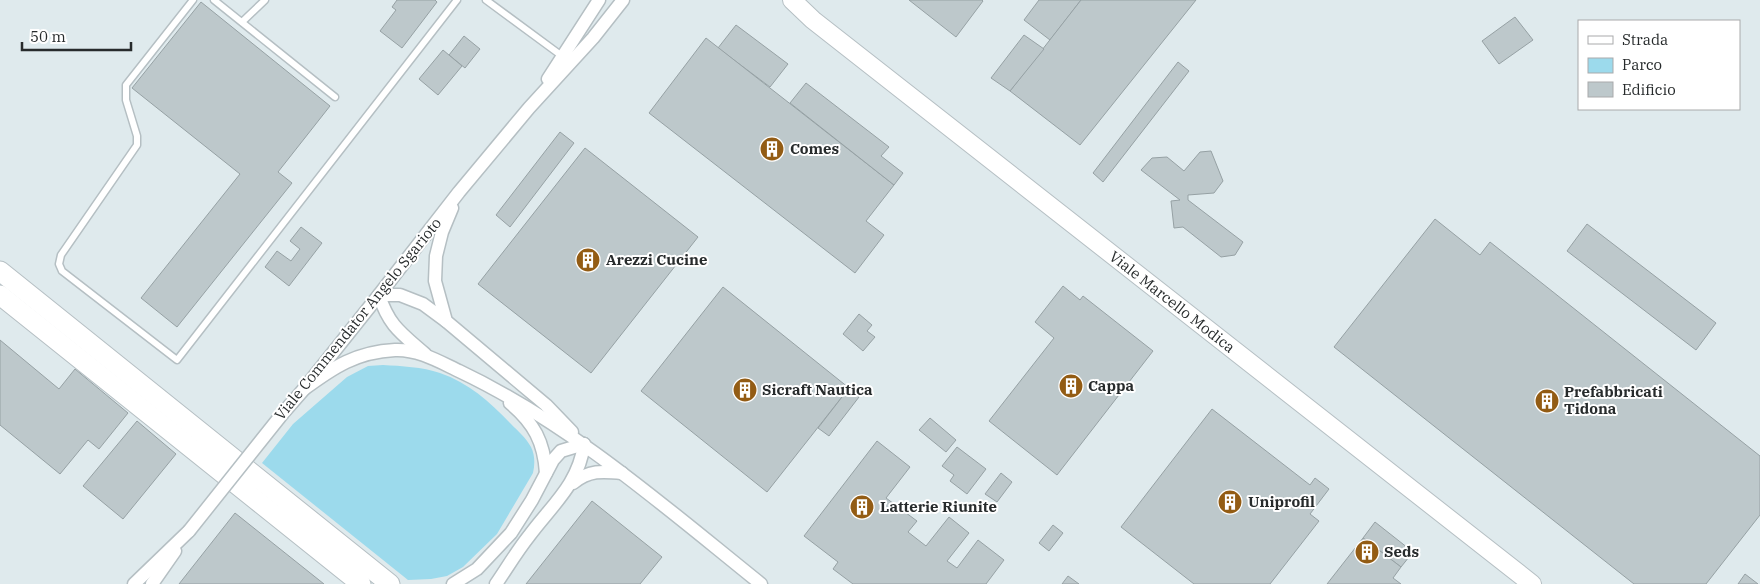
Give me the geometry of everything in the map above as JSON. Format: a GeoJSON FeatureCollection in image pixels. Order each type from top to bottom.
{"type":"FeatureCollection","features":[{"type":"Feature","properties":{"kind":"main road"},"geometry":{"type":"LineString","coordinates":[[0,264],[25,303],[390,584]]}},
{"type":"Feature","properties":{"kind":"main road"},"geometry":{"type":"LineString","coordinates":[[0,271],[25,303],[361,584]]}},
{"type":"Feature","properties":{"kind":"main road"},"geometry":{"type":"LineString","coordinates":[[0,295],[25,303]]}},
{"type":"Feature","properties":{"kind":"main road"},"geometry":{"type":"LineString","coordinates":[[0,300],[25,303]]}},
{"type":"Feature","properties":{"kind":"street"},"geometry":{"type":"LineString","coordinates":[[529,108],[599,0]]}},
{"type":"Feature","properties":{"kind":"street"},"geometry":{"type":"LineString","coordinates":[[529,108],[593,38],[623,0]]}},
{"type":"Feature","properties":{"kind":"street"},"geometry":{"type":"LineString","coordinates":[[777,0],[813,20]]}},
{"type":"Feature","properties":{"kind":"street"},"geometry":{"type":"LineString","coordinates":[[792,0],[813,20]]}},
{"type":"Feature","properties":{"kind":"street","name":"Viale Marcello Modica"},"geometry":{"type":"LineString","coordinates":[[813,20],[1532,584]]}},
{"type":"Feature","properties":{"kind":"street","name":"Viale Commendator Angelo Sgarioto"},"geometry":{"type":"LineString","coordinates":[[189,531],[379,295],[459,192],[529,108]]}},
{"type":"Feature","properties":{"kind":"street"},"geometry":{"type":"LineString","coordinates":[[446,321],[435,282],[436,256],[442,232],[459,192]]}},
{"type":"Feature","properties":{"kind":"street"},"geometry":{"type":"LineString","coordinates":[[426,356],[398,331],[385,313],[379,295],[400,294],[423,304],[546,405],[584,444]]}},
{"type":"Feature","properties":{"kind":"street"},"geometry":{"type":"LineString","coordinates":[[304,389],[333,368],[362,355],[397,350],[426,356],[489,385],[528,407],[551,424],[584,444],[761,584]]}},
{"type":"Feature","properties":{"kind":"street"},"geometry":{"type":"LineString","coordinates":[[489,385],[521,412],[534,429],[542,446],[546,473]]}},
{"type":"Feature","properties":{"kind":"street"},"geometry":{"type":"LineString","coordinates":[[453,584],[477,569],[511,533],[532,500],[553,460],[561,452],[584,444]]}},
{"type":"Feature","properties":{"kind":"street"},"geometry":{"type":"LineString","coordinates":[[569,487],[580,464],[584,444]]}},
{"type":"Feature","properties":{"kind":"street"},"geometry":{"type":"LineString","coordinates":[[496,584],[529,536],[569,487],[582,476],[592,473],[623,474]]}},
{"type":"Feature","properties":{"kind":"street"},"geometry":{"type":"LineString","coordinates":[[135,582],[189,531]]}},
{"type":"Feature","properties":{"kind":"street"},"geometry":{"type":"LineString","coordinates":[[152,584],[189,531]]}},
{"type":"Feature","properties":{"kind":"lane"},"geometry":{"type":"LineString","coordinates":[[193,0],[126,85],[126,100],[137,145],[61,255],[59,264],[62,271],[177,360],[457,0]]}},
{"type":"Feature","properties":{"kind":"lane"},"geometry":{"type":"LineString","coordinates":[[214,0],[335,97]]}},
{"type":"Feature","properties":{"kind":"lane"},"geometry":{"type":"LineString","coordinates":[[242,22],[265,0]]}},
{"type":"Feature","properties":{"kind":"lane"},"geometry":{"type":"LineString","coordinates":[[486,0],[562,56]]}},
{"type":"Feature","properties":{"kind":"green space"},"geometry":{"type":"Polygon","coordinates":[[[383,365],[426,369],[460,382],[487,401],[503,416],[527,441],[533,453],[533,473],[497,534],[463,567],[447,576],[408,580],[262,463],[293,424],[347,377],[368,366],[383,365]]]}},
{"type":"Feature","properties":{"kind":"building"},"geometry":{"type":"Polygon","coordinates":[[[397,0],[435,0],[437,2],[402,48],[380,31],[396,10],[392,7],[397,0]]]}},
{"type":"Feature","properties":{"kind":"building"},"geometry":{"type":"Polygon","coordinates":[[[909,0],[982,0],[983,1],[956,37],[909,0]]]}},
{"type":"Feature","properties":{"kind":"building"},"geometry":{"type":"Polygon","coordinates":[[[1039,0],[1081,0],[1050,40],[1024,20],[1039,0]]]}},
{"type":"Feature","properties":{"kind":"building"},"geometry":{"type":"Polygon","coordinates":[[[1081,0],[1196,0],[1080,145],[1010,91],[1081,0]]]}},
{"type":"Feature","properties":{"kind":"building"},"geometry":{"type":"Polygon","coordinates":[[[201,2],[330,106],[278,172],[292,183],[177,327],[141,298],[240,174],[132,88],[201,2]]]}},
{"type":"Feature","properties":{"kind":"building"},"geometry":{"type":"Polygon","coordinates":[[[1515,17],[1533,40],[1499,64],[1482,41],[1515,17]]]}},
{"type":"Feature","properties":{"kind":"building"},"geometry":{"type":"Polygon","coordinates":[[[736,25],[788,64],[770,87],[718,48],[736,25]]]}},
{"type":"Feature","properties":{"kind":"building"},"geometry":{"type":"Polygon","coordinates":[[[1024,35],[1044,49],[1010,91],[991,78],[1024,35]]]}},
{"type":"Feature","properties":{"kind":"building"},"geometry":{"type":"Polygon","coordinates":[[[464,36],[480,49],[465,68],[449,55],[464,36]]]}},
{"type":"Feature","properties":{"kind":"building","name":"Comes"},"geometry":{"type":"Polygon","coordinates":[[[706,38],[894,185],[866,221],[884,235],[855,273],[649,113],[706,38]]]}},
{"type":"Feature","properties":{"kind":"building"},"geometry":{"type":"Polygon","coordinates":[[[443,50],[462,66],[438,95],[419,79],[443,50]]]}},
{"type":"Feature","properties":{"kind":"building"},"geometry":{"type":"Polygon","coordinates":[[[1178,62],[1189,71],[1103,182],[1093,173],[1178,62]]]}},
{"type":"Feature","properties":{"kind":"building"},"geometry":{"type":"Polygon","coordinates":[[[806,83],[889,147],[881,156],[903,173],[894,185],[790,103],[806,83]]]}},
{"type":"Feature","properties":{"kind":"building"},"geometry":{"type":"Polygon","coordinates":[[[560,132],[574,143],[510,227],[496,215],[560,132]]]}},
{"type":"Feature","properties":{"kind":"building","name":"Arezzi Cucine"},"geometry":{"type":"Polygon","coordinates":[[[585,148],[698,237],[591,373],[478,284],[585,148]]]}},
{"type":"Feature","properties":{"kind":"building"},"geometry":{"type":"Polygon","coordinates":[[[1211,151],[1223,181],[1214,193],[1188,195],[1188,200],[1243,242],[1235,255],[1221,257],[1183,227],[1174,228],[1171,201],[1180,200],[1141,170],[1152,158],[1167,157],[1184,171],[1200,152],[1211,151]]]}},
{"type":"Feature","properties":{"kind":"building","name":"Prefabbricati Tidona"},"geometry":{"type":"Polygon","coordinates":[[[1435,219],[1480,255],[1490,242],[1760,456],[1760,515],[1706,584],[1634,584],[1334,347],[1435,219]]]}},
{"type":"Feature","properties":{"kind":"building"},"geometry":{"type":"Polygon","coordinates":[[[1587,224],[1716,323],[1696,350],[1567,251],[1587,224]]]}},
{"type":"Feature","properties":{"kind":"building"},"geometry":{"type":"Polygon","coordinates":[[[301,227],[322,243],[289,286],[265,267],[277,251],[291,261],[300,249],[290,241],[301,227]]]}},
{"type":"Feature","properties":{"kind":"building","name":"Cappa"},"geometry":{"type":"Polygon","coordinates":[[[1063,286],[1080,300],[1083,296],[1153,351],[1057,475],[989,421],[1054,338],[1035,322],[1063,286]]]}},
{"type":"Feature","properties":{"kind":"building","name":"Sicraft Nautica"},"geometry":{"type":"Polygon","coordinates":[[[723,287],[849,388],[767,492],[641,391],[723,287]]]}},
{"type":"Feature","properties":{"kind":"building"},"geometry":{"type":"Polygon","coordinates":[[[859,314],[872,325],[867,331],[875,337],[863,351],[843,334],[859,314]]]}},
{"type":"Feature","properties":{"kind":"building"},"geometry":{"type":"Polygon","coordinates":[[[0,340],[59,389],[75,369],[128,413],[99,449],[88,440],[60,474],[0,425],[0,340]]]}},
{"type":"Feature","properties":{"kind":"building"},"geometry":{"type":"Polygon","coordinates":[[[849,388],[859,397],[829,436],[818,428],[849,388]]]}},
{"type":"Feature","properties":{"kind":"building","name":"Uniprofil"},"geometry":{"type":"Polygon","coordinates":[[[1212,409],[1310,485],[1315,478],[1329,489],[1310,514],[1319,521],[1270,584],[1194,584],[1121,527],[1212,409]]]}},
{"type":"Feature","properties":{"kind":"building"},"geometry":{"type":"Polygon","coordinates":[[[930,418],[956,440],[946,452],[919,430],[930,418]]]}},
{"type":"Feature","properties":{"kind":"building"},"geometry":{"type":"Polygon","coordinates":[[[137,421],[176,454],[123,519],[83,486],[137,421]]]}},
{"type":"Feature","properties":{"kind":"building","name":"Latterie Riunite"},"geometry":{"type":"Polygon","coordinates":[[[877,441],[910,467],[886,498],[917,521],[908,532],[926,546],[949,517],[969,533],[947,561],[957,568],[978,540],[1004,560],[986,584],[853,584],[833,569],[838,562],[804,536],[877,441]]]}},
{"type":"Feature","properties":{"kind":"building"},"geometry":{"type":"Polygon","coordinates":[[[957,447],[986,469],[967,494],[950,481],[954,475],[942,466],[957,447]]]}},
{"type":"Feature","properties":{"kind":"building"},"geometry":{"type":"Polygon","coordinates":[[[1001,473],[1012,482],[997,502],[985,494],[1001,473]]]}},
{"type":"Feature","properties":{"kind":"building"},"geometry":{"type":"Polygon","coordinates":[[[592,501],[662,557],[640,584],[526,584],[592,501]]]}},
{"type":"Feature","properties":{"kind":"building"},"geometry":{"type":"Polygon","coordinates":[[[235,513],[324,584],[179,584],[235,513]]]}},
{"type":"Feature","properties":{"kind":"building"},"geometry":{"type":"Polygon","coordinates":[[[1375,522],[1413,552],[1401,567],[1363,538],[1375,522]]]}},
{"type":"Feature","properties":{"kind":"building"},"geometry":{"type":"Polygon","coordinates":[[[1053,525],[1063,533],[1049,551],[1039,543],[1053,525]]]}},
{"type":"Feature","properties":{"kind":"building","name":"Seds"},"geometry":{"type":"Polygon","coordinates":[[[1363,538],[1401,567],[1393,578],[1401,584],[1327,584],[1363,538]]]}},
{"type":"Feature","properties":{"kind":"building"},"geometry":{"type":"Polygon","coordinates":[[[1745,574],[1758,584],[1738,584],[1745,574]]]}},
{"type":"Feature","properties":{"kind":"building"},"geometry":{"type":"Polygon","coordinates":[[[1068,576],[1079,584],[1062,584],[1068,576]]]}},
{"type":"Feature","properties":{"kind":"place","name":"Comes"},"geometry":{"type":"Point","coordinates":[772,149]}},
{"type":"Feature","properties":{"kind":"place","name":"Arezzi Cucine"},"geometry":{"type":"Point","coordinates":[588,260]}},
{"type":"Feature","properties":{"kind":"place","name":"Cappa"},"geometry":{"type":"Point","coordinates":[1071,386]}},
{"type":"Feature","properties":{"kind":"place","name":"Sicraft Nautica"},"geometry":{"type":"Point","coordinates":[745,390]}},
{"type":"Feature","properties":{"kind":"place","name":"Prefabbricati Tidona"},"geometry":{"type":"Point","coordinates":[1547,401]}},
{"type":"Feature","properties":{"kind":"place","name":"Uniprofil"},"geometry":{"type":"Point","coordinates":[1230,502]}},
{"type":"Feature","properties":{"kind":"place","name":"Latterie Riunite"},"geometry":{"type":"Point","coordinates":[862,507]}},
{"type":"Feature","properties":{"kind":"place","name":"Seds"},"geometry":{"type":"Point","coordinates":[1367,552]}}]}
